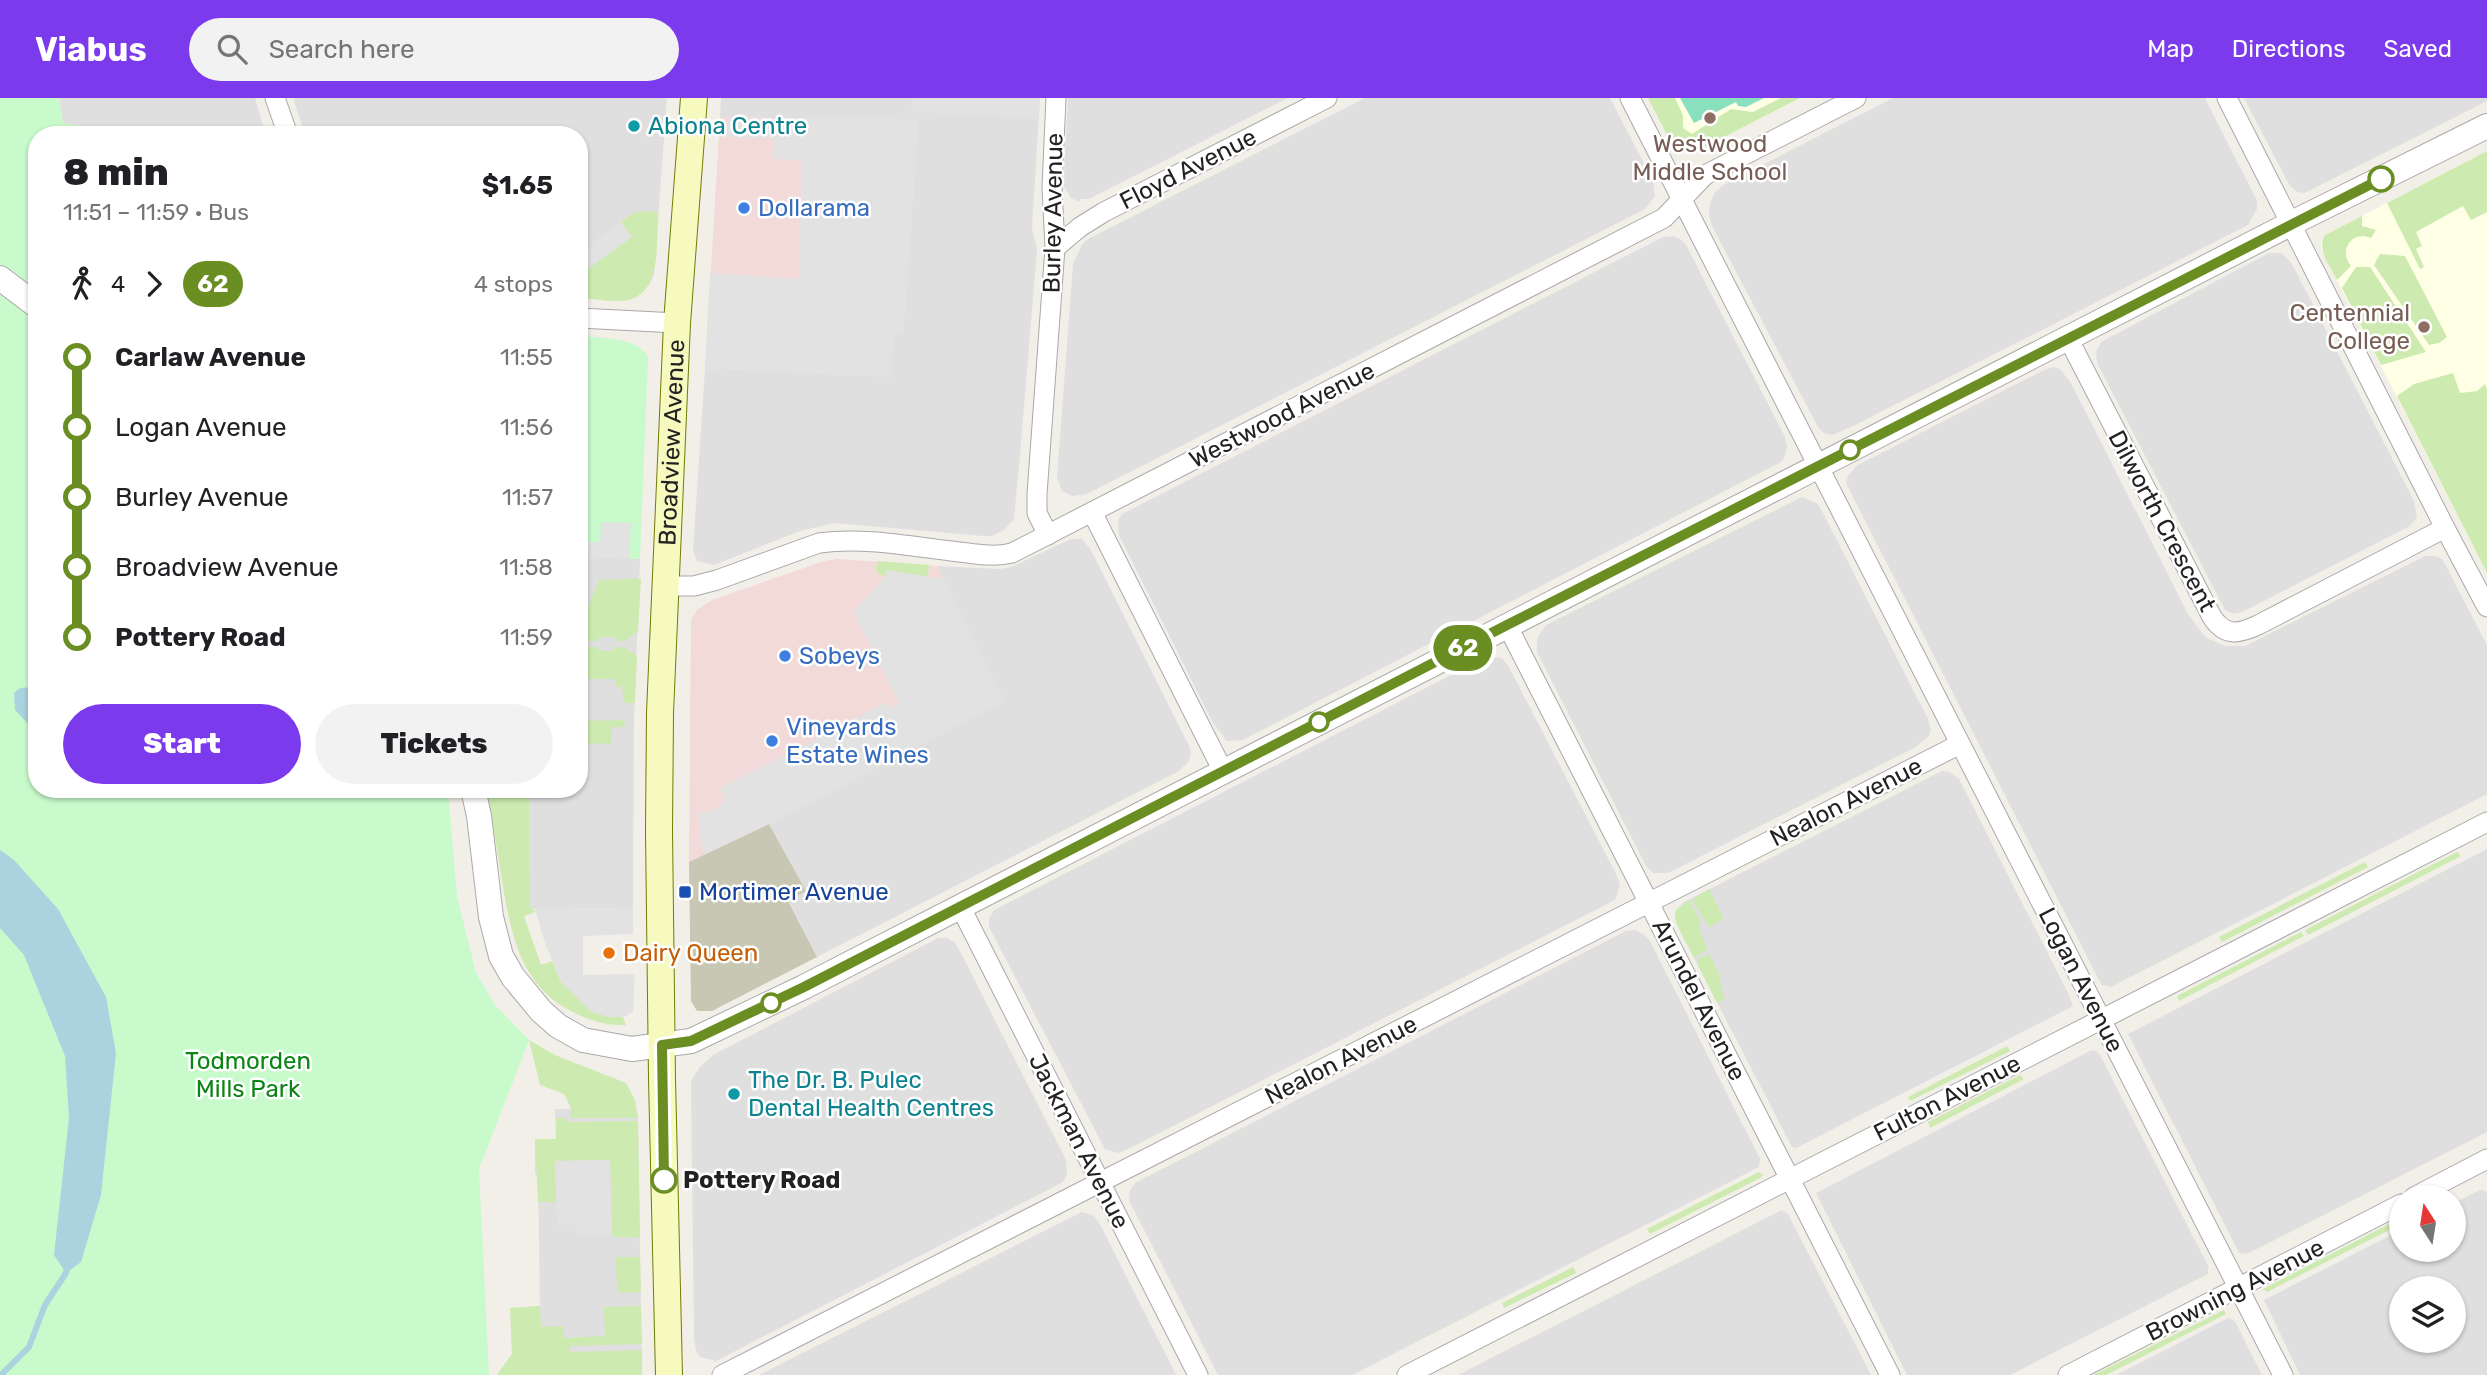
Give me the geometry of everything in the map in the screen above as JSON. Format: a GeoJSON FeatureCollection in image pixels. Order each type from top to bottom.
{"type":"FeatureCollection","features":[{"type":"Feature","properties":{"kind":"main road","name":"Broadview Avenue"},"geometry":{"type":"LineString","coordinates":[[669,1375],[662,1045],[660,713],[677,323],[694,98]]}},
{"type":"Feature","properties":{"kind":"street"},"geometry":{"type":"LineString","coordinates":[[275,98],[285,126]]}},
{"type":"Feature","properties":{"kind":"street","name":"Burley Avenue"},"geometry":{"type":"LineString","coordinates":[[1048,535],[1037,513],[1037,494],[1055,248],[1052,187],[1056,98]]}},
{"type":"Feature","properties":{"kind":"street","name":"Floyd Avenue"},"geometry":{"type":"LineString","coordinates":[[1055,248],[1080,227],[1104,212],[1327,98]]}},
{"type":"Feature","properties":{"kind":"street","name":"Logan Avenue"},"geometry":{"type":"LineString","coordinates":[[1630,98],[2283,1375]]}},
{"type":"Feature","properties":{"kind":"street","name":"Westwood Avenue"},"geometry":{"type":"LineString","coordinates":[[665,586],[702,584],[819,543],[837,540],[1002,556],[1012,553],[1664,218],[1705,175],[1856,98]]}},
{"type":"Feature","properties":{"kind":"street"},"geometry":{"type":"LineString","coordinates":[[2227,98],[2487,607]]}},
{"type":"Feature","properties":{"kind":"street"},"geometry":{"type":"LineString","coordinates":[[475,798],[491,917],[501,956],[513,977],[541,1011],[558,1026],[583,1040],[632,1049],[691,1041],[804,987],[2292,223],[2487,126]]}},
{"type":"Feature","properties":{"kind":"street"},"geometry":{"type":"LineString","coordinates":[[0,278],[28,299]]}},
{"type":"Feature","properties":{"kind":"street"},"geometry":{"type":"LineString","coordinates":[[588,318],[677,323]]}},
{"type":"Feature","properties":{"kind":"street","name":"Dilworth Crescent"},"geometry":{"type":"LineString","coordinates":[[2068,338],[2212,617],[2225,631],[2232,634],[2258,625],[2445,528]]}},
{"type":"Feature","properties":{"kind":"street"},"geometry":{"type":"LineString","coordinates":[[1092,512],[1223,771]]}},
{"type":"Feature","properties":{"kind":"street","name":"Arundel Avenue"},"geometry":{"type":"LineString","coordinates":[[1507,625],[1890,1375]]}},
{"type":"Feature","properties":{"kind":"street","name":"Nealon Avenue"},"geometry":{"type":"LineString","coordinates":[[722,1375],[1960,744]]}},
{"type":"Feature","properties":{"kind":"street","name":"Fulton Avenue"},"geometry":{"type":"LineString","coordinates":[[1407,1375],[2487,822]]}},
{"type":"Feature","properties":{"kind":"street","name":"Jackman Avenue"},"geometry":{"type":"LineString","coordinates":[[960,906],[1198,1375]]}},
{"type":"Feature","properties":{"kind":"street"},"geometry":{"type":"LineString","coordinates":[[2438,1185],[2487,1160]]}},
{"type":"Feature","properties":{"kind":"street","name":"Browning Avenue"},"geometry":{"type":"LineString","coordinates":[[2068,1375],[2389,1210]]}},
{"type":"Feature","properties":{"kind":"shaded area"},"geometry":{"type":"Polygon","coordinates":[[[59,98],[255,98],[263,126],[80,126],[63,123],[59,98]]]}},
{"type":"Feature","properties":{"kind":"shaded area"},"geometry":{"type":"Polygon","coordinates":[[[293,98],[667,98],[654,275],[640,294],[629,300],[588,298],[588,126],[302,126],[293,98]]]}},
{"type":"Feature","properties":{"kind":"shaded area"},"geometry":{"type":"Polygon","coordinates":[[[721,98],[1040,98],[1032,228],[1037,249],[1020,456],[1014,519],[1004,530],[992,536],[983,536],[835,523],[800,531],[714,565],[697,561],[693,551],[705,368],[891,377],[893,332],[903,332],[918,120],[720,117],[721,98]]]}},
{"type":"Feature","properties":{"kind":"shaded area"},"geometry":{"type":"Polygon","coordinates":[[[912,98],[1040,98],[1039,119],[911,112],[912,98]]]}},
{"type":"Feature","properties":{"kind":"shaded area"},"geometry":{"type":"Polygon","coordinates":[[[1068,98],[1288,98],[1079,202],[1071,198],[1063,185],[1068,98]]]}},
{"type":"Feature","properties":{"kind":"shaded area"},"geometry":{"type":"Polygon","coordinates":[[[1365,98],[1610,98],[1653,181],[1655,196],[1645,209],[1087,494],[1072,496],[1062,491],[1057,478],[1073,264],[1082,244],[1365,98]]]}},
{"type":"Feature","properties":{"kind":"shaded area","name":"Westwood Middle School"},"geometry":{"type":"Polygon","coordinates":[[[1648,98],[1800,98],[1693,153],[1669,139],[1648,98]]]}},
{"type":"Feature","properties":{"kind":"shaded area"},"geometry":{"type":"Polygon","coordinates":[[[1893,98],[2205,98],[2257,201],[2257,209],[2248,225],[1853,426],[1833,435],[1825,434],[1818,427],[1712,226],[1710,203],[1715,192],[1725,184],[1893,98]]]}},
{"type":"Feature","properties":{"kind":"shaded area"},"geometry":{"type":"Polygon","coordinates":[[[2244,98],[2487,98],[2487,101],[2305,193],[2297,192],[2290,186],[2244,98]]]}},
{"type":"Feature","properties":{"kind":"shaded area"},"geometry":{"type":"Polygon","coordinates":[[[720,117],[918,119],[903,333],[893,333],[891,377],[705,368],[720,117]]]}},
{"type":"Feature","properties":{"kind":"shaded area"},"geometry":{"type":"Polygon","coordinates":[[[727,118],[918,119],[903,333],[893,333],[891,377],[705,368],[710,273],[799,279],[802,160],[773,159],[774,139],[727,137],[727,118]]]}},
{"type":"Feature","properties":{"kind":"shaded area","name":"Centennial College"},"geometry":{"type":"Polygon","coordinates":[[[2487,151],[2487,573],[2321,249],[2321,243],[2325,235],[2487,151]]]}},
{"type":"Feature","properties":{"kind":"shaded area"},"geometry":{"type":"Polygon","coordinates":[[[621,222],[632,237],[588,269],[588,246],[621,222]]]}},
{"type":"Feature","properties":{"kind":"shaded area"},"geometry":{"type":"Polygon","coordinates":[[[1673,236],[1686,245],[1785,437],[1787,447],[1781,462],[1243,740],[1227,741],[1213,723],[1119,535],[1118,520],[1122,514],[1663,237],[1673,236]]]}},
{"type":"Feature","properties":{"kind":"shaded area"},"geometry":{"type":"Polygon","coordinates":[[[2269,253],[2282,253],[2292,264],[2414,501],[2417,517],[2410,526],[2234,614],[2225,610],[2097,363],[2096,352],[2101,342],[2269,253]]]}},
{"type":"Feature","properties":{"kind":"shaded area"},"geometry":{"type":"Polygon","coordinates":[[[2054,367],[2061,370],[2071,383],[2188,614],[2205,637],[2225,646],[2245,646],[2425,556],[2435,556],[2441,558],[2446,566],[2487,645],[2487,794],[2111,987],[2102,985],[2098,978],[1846,483],[1856,466],[2054,367]]]}},
{"type":"Feature","properties":{"kind":"shaded area"},"geometry":{"type":"Polygon","coordinates":[[[1802,497],[1818,504],[1822,511],[1928,719],[1931,730],[1929,736],[1914,748],[1668,873],[1653,873],[1646,866],[1537,652],[1537,638],[1546,625],[1802,497]]]}},
{"type":"Feature","properties":{"kind":"shaded area"},"geometry":{"type":"Polygon","coordinates":[[[601,522],[631,523],[629,559],[588,556],[588,542],[600,542],[601,522]]]}},
{"type":"Feature","properties":{"kind":"shaded area"},"geometry":{"type":"Polygon","coordinates":[[[1071,539],[1082,539],[1091,550],[1190,748],[1189,761],[1179,771],[817,957],[788,900],[806,891],[769,824],[1004,701],[937,566],[1000,569],[1011,567],[1071,539]]]}},
{"type":"Feature","properties":{"kind":"shaded area"},"geometry":{"type":"Polygon","coordinates":[[[588,556],[640,559],[634,720],[633,908],[530,907],[529,798],[588,798],[588,556]]]}},
{"type":"Feature","properties":{"kind":"shaded area"},"geometry":{"type":"Polygon","coordinates":[[[838,559],[937,566],[1004,701],[769,824],[689,862],[691,619],[698,609],[712,600],[824,561],[838,559]]]}},
{"type":"Feature","properties":{"kind":"shaded area"},"geometry":{"type":"Polygon","coordinates":[[[886,570],[944,579],[1004,701],[769,824],[705,854],[701,842],[699,812],[708,812],[723,803],[724,797],[720,788],[887,702],[890,708],[900,704],[853,612],[886,576],[886,570]]]}},
{"type":"Feature","properties":{"kind":"shaded area"},"geometry":{"type":"Polygon","coordinates":[[[1488,656],[1502,658],[1509,667],[1616,874],[1620,885],[1615,900],[1130,1148],[1118,1153],[1105,1149],[989,927],[989,918],[994,910],[1488,656]]]}},
{"type":"Feature","properties":{"kind":"shaded area"},"geometry":{"type":"Polygon","coordinates":[[[1942,771],[1959,779],[2073,1006],[1796,1148],[1792,1147],[1678,927],[1676,910],[1684,902],[1942,771]]]}},
{"type":"Feature","properties":{"kind":"shaded area"},"geometry":{"type":"Polygon","coordinates":[[[769,824],[806,891],[788,901],[817,957],[712,1011],[697,1011],[691,1001],[689,862],[769,824]]]}},
{"type":"Feature","properties":{"kind":"shaded area"},"geometry":{"type":"Polygon","coordinates":[[[2487,849],[2487,1132],[2247,1254],[2239,1253],[2128,1034],[2487,849]]]}},
{"type":"Feature","properties":{"kind":"shaded area"},"geometry":{"type":"Polygon","coordinates":[[[633,908],[633,934],[583,936],[583,975],[635,974],[633,1012],[623,1017],[608,1017],[590,1011],[561,982],[535,909],[633,908]]]}},
{"type":"Feature","properties":{"kind":"shaded area"},"geometry":{"type":"Polygon","coordinates":[[[1635,930],[1649,939],[1760,1159],[1759,1167],[1352,1375],[1218,1375],[1129,1200],[1130,1190],[1135,1183],[1626,931],[1635,930]]]}},
{"type":"Feature","properties":{"kind":"shaded area"},"geometry":{"type":"Polygon","coordinates":[[[938,938],[947,938],[955,943],[963,957],[1066,1160],[1067,1175],[1063,1182],[716,1361],[700,1357],[696,1351],[694,1337],[691,1081],[699,1068],[713,1055],[938,938]]]}},
{"type":"Feature","properties":{"kind":"shaded area"},"geometry":{"type":"Polygon","coordinates":[[[2092,1050],[2100,1055],[2208,1266],[2208,1274],[2010,1375],[1907,1375],[1816,1193],[2092,1050]]]}},
{"type":"Feature","properties":{"kind":"shaded area"},"geometry":{"type":"Polygon","coordinates":[[[555,1109],[571,1109],[571,1118],[638,1118],[642,1375],[497,1375],[512,1354],[510,1308],[540,1306],[535,1139],[556,1139],[555,1109]]]}},
{"type":"Feature","properties":{"kind":"shaded area"},"geometry":{"type":"Polygon","coordinates":[[[610,1160],[612,1235],[577,1236],[576,1225],[557,1225],[555,1161],[610,1160]]]}},
{"type":"Feature","properties":{"kind":"shaded area"},"geometry":{"type":"Polygon","coordinates":[[[2480,1190],[2487,1194],[2487,1375],[2300,1375],[2264,1300],[2389,1236],[2389,1262],[2466,1262],[2466,1197],[2480,1190]]]}},
{"type":"Feature","properties":{"kind":"shaded area"},"geometry":{"type":"Polygon","coordinates":[[[1782,1210],[1788,1214],[1871,1375],[1458,1375],[1782,1210]]]}},
{"type":"Feature","properties":{"kind":"shaded area"},"geometry":{"type":"Polygon","coordinates":[[[1082,1212],[1094,1216],[1100,1224],[1176,1375],[759,1375],[1082,1212]]]}},
{"type":"Feature","properties":{"kind":"shaded area"},"geometry":{"type":"Polygon","coordinates":[[[2228,1318],[2235,1321],[2262,1375],[2116,1375],[2228,1318]]]}},
{"type":"Feature","properties":{"kind":"green space","name":"Todmorden Mills Park"},"geometry":{"type":"Polygon","coordinates":[[[0,98],[59,98],[63,123],[80,126],[28,126],[28,798],[449,798],[457,896],[476,973],[496,1006],[529,1040],[479,1169],[489,1375],[0,1375],[0,98]]]}},
{"type":"Feature","properties":{"kind":"green space","name":"Westwood Middle School"},"geometry":{"type":"Polygon","coordinates":[[[1648,98],[1675,98],[1683,115],[1683,128],[1692,134],[1731,109],[1753,112],[1781,98],[1800,98],[1693,153],[1669,139],[1648,98]]]}},
{"type":"Feature","properties":{"kind":"green space"},"geometry":{"type":"Polygon","coordinates":[[[1680,98],[1764,98],[1746,107],[1738,106],[1736,102],[1694,123],[1680,98]]]}},
{"type":"Feature","properties":{"kind":"green space"},"geometry":{"type":"Polygon","coordinates":[[[2487,151],[2487,212],[2471,220],[2463,206],[2416,232],[2422,246],[2416,249],[2424,267],[2420,269],[2387,203],[2487,151]]]}},
{"type":"Feature","properties":{"kind":"green space"},"geometry":{"type":"Polygon","coordinates":[[[658,212],[656,263],[648,286],[640,295],[629,300],[588,299],[588,269],[631,237],[621,222],[633,213],[658,212]]]}},
{"type":"Feature","properties":{"kind":"green space"},"geometry":{"type":"Polygon","coordinates":[[[2362,216],[2362,226],[2376,230],[2371,238],[2358,237],[2349,243],[2346,254],[2351,266],[2337,280],[2325,258],[2323,240],[2325,235],[2362,216]]]}},
{"type":"Feature","properties":{"kind":"green space"},"geometry":{"type":"Polygon","coordinates":[[[2380,254],[2405,256],[2447,337],[2439,343],[2429,345],[2374,265],[2380,254]]]}},
{"type":"Feature","properties":{"kind":"green space"},"geometry":{"type":"Polygon","coordinates":[[[2356,267],[2370,267],[2426,352],[2381,365],[2342,288],[2356,267]]]}},
{"type":"Feature","properties":{"kind":"green space"},"geometry":{"type":"Polygon","coordinates":[[[588,337],[627,342],[643,350],[648,357],[640,559],[588,556],[588,337]]]}},
{"type":"Feature","properties":{"kind":"green space"},"geometry":{"type":"Polygon","coordinates":[[[2453,373],[2460,393],[2477,391],[2485,384],[2487,389],[2487,573],[2397,396],[2414,384],[2453,373]]]}},
{"type":"Feature","properties":{"kind":"green space"},"geometry":{"type":"Polygon","coordinates":[[[877,561],[929,565],[928,577],[887,570],[886,576],[879,575],[876,570],[877,561]]]}},
{"type":"Feature","properties":{"kind":"green space"},"geometry":{"type":"Polygon","coordinates":[[[641,579],[638,631],[625,641],[615,641],[615,637],[599,637],[598,641],[588,641],[588,608],[599,580],[641,579]]]}},
{"type":"Feature","properties":{"kind":"green space"},"geometry":{"type":"Polygon","coordinates":[[[588,647],[614,651],[614,647],[625,648],[637,656],[635,703],[624,703],[622,687],[615,686],[615,679],[588,679],[588,647]]]}},
{"type":"Feature","properties":{"kind":"green space"},"geometry":{"type":"Polygon","coordinates":[[[624,720],[625,727],[612,727],[611,744],[588,743],[588,721],[624,720]]]}},
{"type":"Feature","properties":{"kind":"green space"},"geometry":{"type":"Polygon","coordinates":[[[488,798],[529,798],[530,906],[536,912],[524,916],[541,965],[552,961],[561,982],[608,1017],[623,1017],[626,1025],[602,1023],[579,1015],[558,1003],[542,989],[529,973],[520,954],[508,913],[488,798]]]}},
{"type":"Feature","properties":{"kind":"green space"},"geometry":{"type":"Polygon","coordinates":[[[2457,852],[2461,856],[2308,935],[2305,930],[2457,852]]]}},
{"type":"Feature","properties":{"kind":"green space"},"geometry":{"type":"Polygon","coordinates":[[[2365,862],[2368,867],[2222,942],[2219,937],[2365,862]]]}},
{"type":"Feature","properties":{"kind":"green space"},"geometry":{"type":"Polygon","coordinates":[[[1709,889],[1724,919],[1709,927],[1692,900],[1709,889]]]}},
{"type":"Feature","properties":{"kind":"green space"},"geometry":{"type":"Polygon","coordinates":[[[1689,900],[1699,919],[1700,931],[1708,949],[1694,958],[1675,919],[1676,910],[1689,900]]]}},
{"type":"Feature","properties":{"kind":"green space"},"geometry":{"type":"Polygon","coordinates":[[[2301,932],[2304,936],[2179,1001],[2177,996],[2301,932]]]}},
{"type":"Feature","properties":{"kind":"green space"},"geometry":{"type":"Polygon","coordinates":[[[1709,954],[1720,976],[1725,999],[1717,1003],[1697,963],[1700,958],[1709,954]]]}},
{"type":"Feature","properties":{"kind":"green space"},"geometry":{"type":"Polygon","coordinates":[[[529,1040],[555,1055],[626,1083],[635,1100],[638,1118],[571,1118],[571,1108],[564,1094],[540,1085],[529,1040]]]}},
{"type":"Feature","properties":{"kind":"green space"},"geometry":{"type":"Polygon","coordinates":[[[2007,1046],[2010,1051],[1910,1101],[1908,1097],[2007,1046]]]}},
{"type":"Feature","properties":{"kind":"green space"},"geometry":{"type":"Polygon","coordinates":[[[2020,1075],[2024,1079],[1930,1128],[1928,1122],[2020,1075]]]}},
{"type":"Feature","properties":{"kind":"green space"},"geometry":{"type":"Polygon","coordinates":[[[556,1118],[565,1118],[565,1122],[638,1121],[640,1237],[612,1235],[610,1160],[556,1161],[556,1202],[538,1202],[535,1139],[556,1139],[556,1118]]]}},
{"type":"Feature","properties":{"kind":"green space"},"geometry":{"type":"Polygon","coordinates":[[[1759,1172],[1763,1175],[1760,1178],[1650,1234],[1647,1229],[1759,1172]]]}},
{"type":"Feature","properties":{"kind":"green space"},"geometry":{"type":"Polygon","coordinates":[[[2389,1224],[2389,1230],[2267,1292],[2263,1289],[2389,1224]]]}},
{"type":"Feature","properties":{"kind":"green space"},"geometry":{"type":"Polygon","coordinates":[[[616,1257],[640,1257],[641,1292],[620,1293],[617,1290],[616,1257]]]}},
{"type":"Feature","properties":{"kind":"green space"},"geometry":{"type":"Polygon","coordinates":[[[1573,1267],[1576,1273],[1504,1308],[1502,1303],[1573,1267]]]}},
{"type":"Feature","properties":{"kind":"green space"},"geometry":{"type":"Polygon","coordinates":[[[540,1306],[541,1327],[563,1326],[564,1338],[605,1336],[604,1307],[641,1306],[642,1344],[570,1346],[570,1352],[642,1350],[642,1375],[497,1375],[512,1354],[510,1308],[540,1306]]]}},
{"type":"Feature","properties":{"kind":"green space"},"geometry":{"type":"Polygon","coordinates":[[[2224,1310],[2226,1314],[2106,1375],[2093,1375],[2224,1310]]]}},
{"type":"Feature","properties":{"kind":"water"},"geometry":{"type":"Polygon","coordinates":[[[20,688],[28,688],[28,724],[15,710],[14,693],[20,688]]]}},
{"type":"Feature","properties":{"kind":"water"},"geometry":{"type":"Polygon","coordinates":[[[0,850],[14,860],[58,909],[106,997],[116,1053],[101,1195],[81,1262],[66,1273],[54,1255],[69,1118],[65,1056],[24,955],[0,928],[0,850]]]}},
{"type":"Feature","properties":{"kind":"waterway"},"geometry":{"type":"LineString","coordinates":[[1,1375],[29,1347],[45,1305],[66,1273],[68,1265]]}},
{"type":"Feature","properties":{"kind":"bus line","name":"62"},"geometry":{"type":"LineString","coordinates":[[664,1180],[662,1045],[691,1041],[804,987],[2381,179]]}},
{"type":"Feature","properties":{"kind":"place","name":"Westwood Middle School"},"geometry":{"type":"Point","coordinates":[1710,118]}},
{"type":"Feature","properties":{"kind":"place","name":"Abiona Centre"},"geometry":{"type":"Point","coordinates":[634,126]}},
{"type":"Feature","properties":{"kind":"place","name":"Dollarama"},"geometry":{"type":"Point","coordinates":[744,208]}},
{"type":"Feature","properties":{"kind":"place","name":"Centennial College"},"geometry":{"type":"Point","coordinates":[2424,327]}},
{"type":"Feature","properties":{"kind":"place","name":"Sobeys"},"geometry":{"type":"Point","coordinates":[785,656]}},
{"type":"Feature","properties":{"kind":"place","name":"Vineyards Estate Wines"},"geometry":{"type":"Point","coordinates":[772,741]}},
{"type":"Feature","properties":{"kind":"place","name":"Mortimer Avenue"},"geometry":{"type":"Point","coordinates":[685,892]}},
{"type":"Feature","properties":{"kind":"place","name":"Dairy Queen"},"geometry":{"type":"Point","coordinates":[609,953]}},
{"type":"Feature","properties":{"kind":"place","name":"The Dr. B. Pulec Dental Health Centres"},"geometry":{"type":"Point","coordinates":[734,1094]}},
{"type":"Feature","properties":{"kind":"place","name":"Pottery Road"},"geometry":{"type":"Point","coordinates":[664,1180]}}]}
